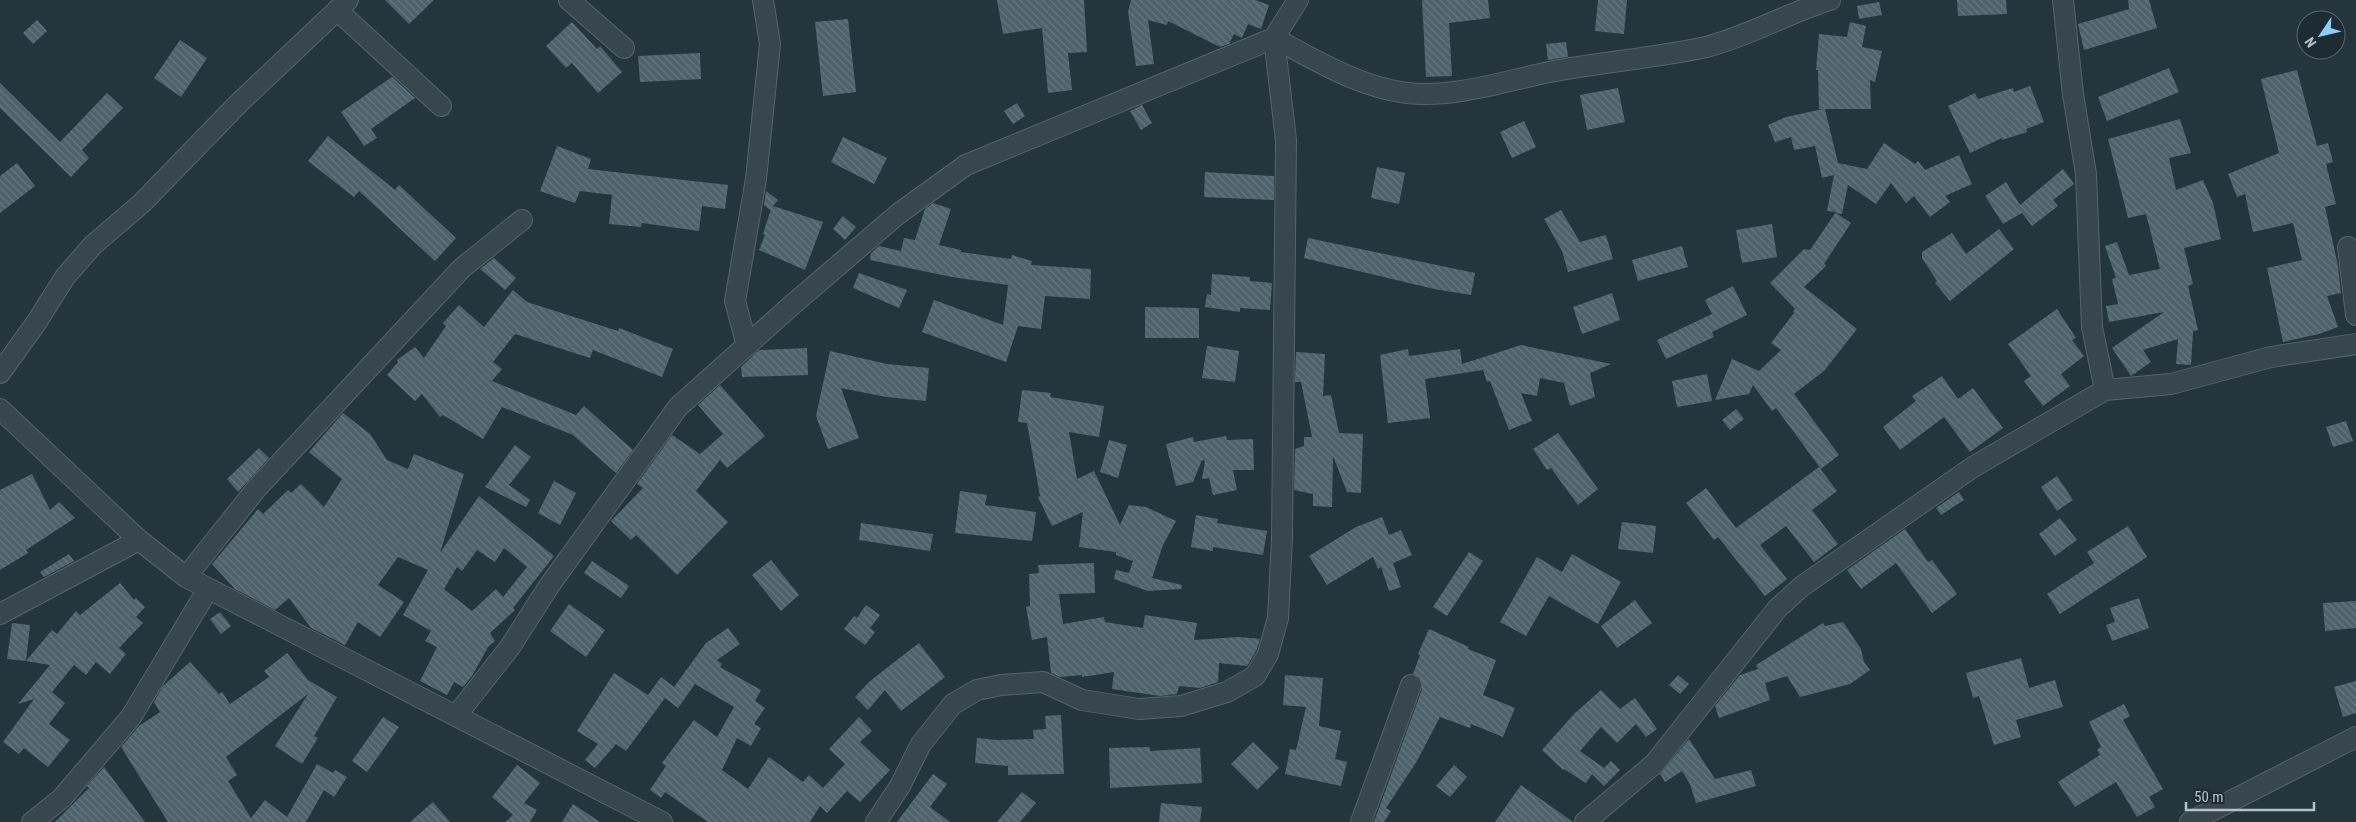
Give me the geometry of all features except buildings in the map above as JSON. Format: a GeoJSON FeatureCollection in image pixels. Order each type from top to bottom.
{"type":"FeatureCollection","features":[{"type":"Feature","properties":{"kind":"street"},"geometry":{"type":"LineString","coordinates":[[569,0],[624,48]]}},
{"type":"Feature","properties":{"kind":"street"},"geometry":{"type":"LineString","coordinates":[[747,346],[735,301],[756,179],[770,44],[763,0]]}},
{"type":"Feature","properties":{"kind":"street"},"geometry":{"type":"LineString","coordinates":[[456,716],[510,647],[549,586],[678,407],[898,214],[966,165],[1274,38],[1298,0]]}},
{"type":"Feature","properties":{"kind":"street"},"geometry":{"type":"LineString","coordinates":[[1274,38],[1324,65],[1369,84],[1405,92],[1430,94],[1479,88],[1549,72],[1706,47],[1754,32],[1811,6],[1830,0]]}},
{"type":"Feature","properties":{"kind":"street"},"geometry":{"type":"LineString","coordinates":[[2063,0],[2073,94],[2086,174],[2092,327],[2105,390]]}},
{"type":"Feature","properties":{"kind":"street"},"geometry":{"type":"LineString","coordinates":[[0,373],[66,277],[93,245],[142,203],[238,104],[343,5],[441,106]]}},
{"type":"Feature","properties":{"kind":"street"},"geometry":{"type":"LineString","coordinates":[[876,822],[900,786],[921,744],[953,704],[977,690],[1001,685],[1043,682],[1082,700],[1140,709],[1181,706],[1227,692],[1255,676],[1268,654],[1278,618],[1282,538],[1286,140],[1274,38]]}},
{"type":"Feature","properties":{"kind":"street"},"geometry":{"type":"LineString","coordinates":[[186,577],[257,488],[462,268],[522,220]]}},
{"type":"Feature","properties":{"kind":"street"},"geometry":{"type":"LineString","coordinates":[[2348,247],[2356,315]]}},
{"type":"Feature","properties":{"kind":"street"},"geometry":{"type":"LineString","coordinates":[[1585,822],[1654,764],[1777,609],[1801,588],[1973,467],[2105,390],[2171,384],[2271,357],[2356,344]]}},
{"type":"Feature","properties":{"kind":"street"},"geometry":{"type":"LineString","coordinates":[[2,415],[139,540],[186,577],[662,822]]}},
{"type":"Feature","properties":{"kind":"street"},"geometry":{"type":"LineString","coordinates":[[0,614],[139,540]]}},
{"type":"Feature","properties":{"kind":"street"},"geometry":{"type":"LineString","coordinates":[[32,822],[62,798],[131,717],[208,589]]}},
{"type":"Feature","properties":{"kind":"street"},"geometry":{"type":"LineString","coordinates":[[1361,822],[1411,685]]}},
{"type":"Feature","properties":{"kind":"street"},"geometry":{"type":"LineString","coordinates":[[2190,822],[2356,737]]}}]}
